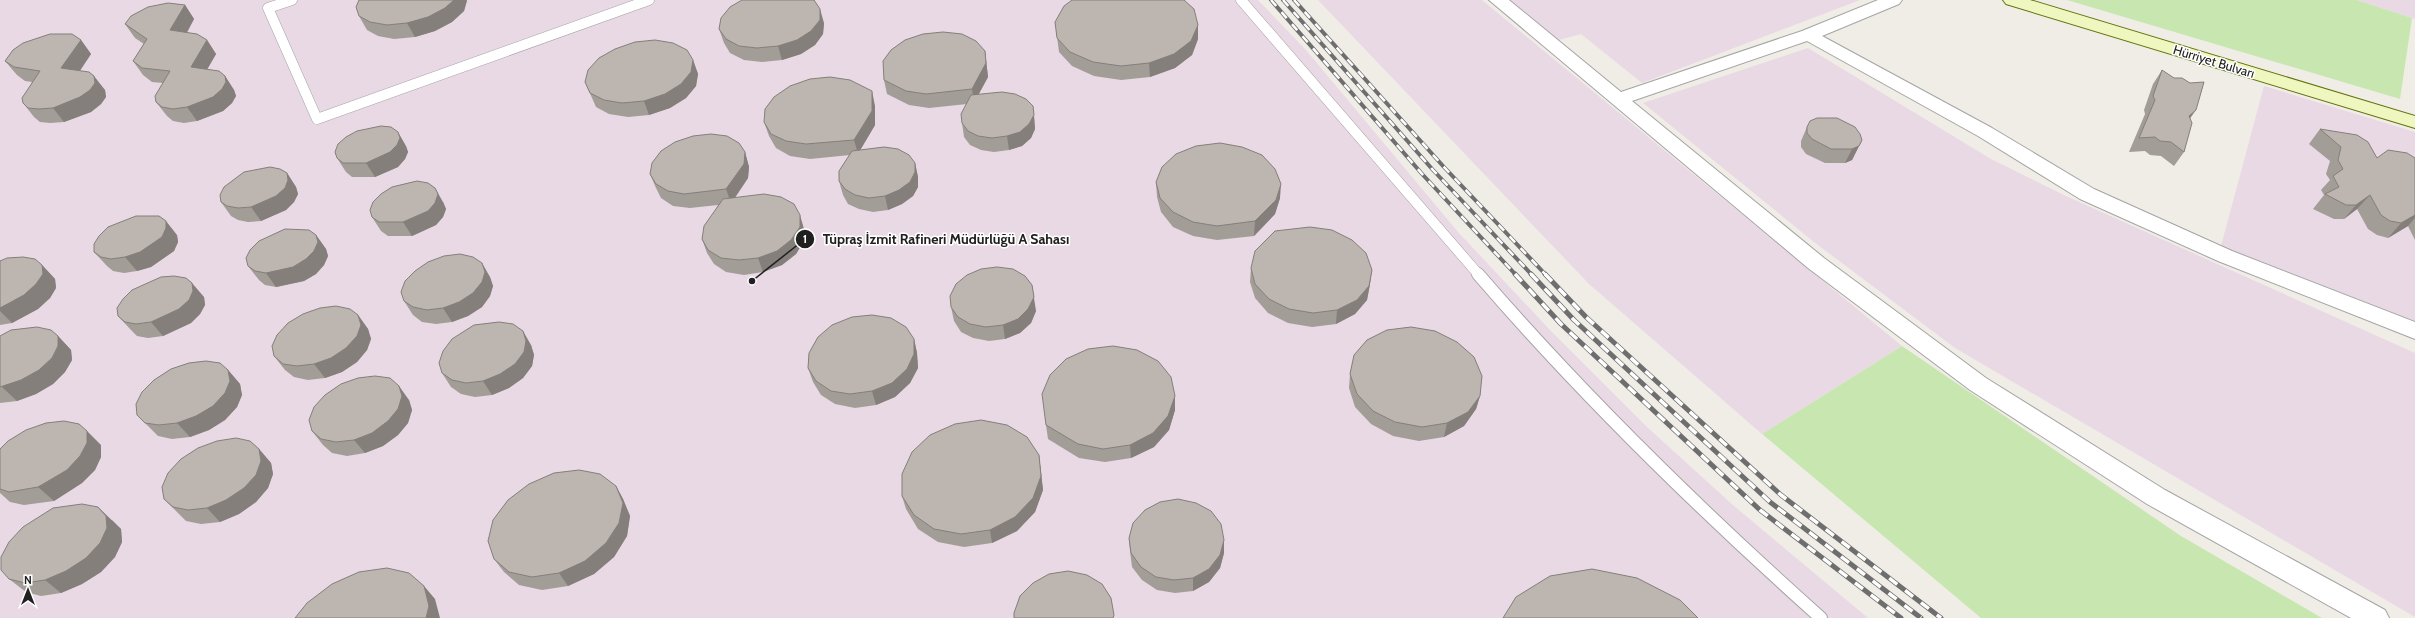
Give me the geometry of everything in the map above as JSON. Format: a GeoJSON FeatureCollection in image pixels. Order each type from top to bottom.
{"type":"FeatureCollection","features":[{"type":"Feature","properties":{"kind":"main road","name":"Hürriyet Bulvarı"},"geometry":{"type":"LineString","coordinates":[[2012,0],[2415,122]]}},
{"type":"Feature","properties":{"kind":"main road","name":"Hürriyet Bulvarı"},"geometry":{"type":"LineString","coordinates":[[2048,0],[2415,109]]}},
{"type":"Feature","properties":{"kind":"street"},"geometry":{"type":"LineString","coordinates":[[1498,0],[1620,99],[1816,263],[1978,384],[2156,497],[2376,618]]}},
{"type":"Feature","properties":{"kind":"street"},"geometry":{"type":"LineString","coordinates":[[1620,99],[1808,35],[1893,0]]}},
{"type":"Feature","properties":{"kind":"street"},"geometry":{"type":"LineString","coordinates":[[1808,35],[1985,132],[2087,194],[2225,256],[2415,331]]}},
{"type":"Feature","properties":{"kind":"lane"},"geometry":{"type":"LineString","coordinates":[[292,0],[268,8],[317,119],[649,0]]}},
{"type":"Feature","properties":{"kind":"lane"},"geometry":{"type":"LineString","coordinates":[[1240,0],[1488,286],[1621,430],[1754,558],[1821,618]]}},
{"type":"Feature","properties":{"kind":"shaded area"},"geometry":{"type":"Polygon","coordinates":[[[0,0],[1258,0],[1306,50],[1458,232],[1551,331],[1647,427],[1734,506],[1868,618],[0,618],[0,0]]]}},
{"type":"Feature","properties":{"kind":"shaded area"},"geometry":{"type":"Polygon","coordinates":[[[1318,0],[1482,0],[1902,346],[1762,434],[1589,284],[1318,0]]]}},
{"type":"Feature","properties":{"kind":"shaded area"},"geometry":{"type":"Polygon","coordinates":[[[1511,0],[1860,0],[1642,83],[1581,34],[1559,40],[1511,0]]]}},
{"type":"Feature","properties":{"kind":"shaded area"},"geometry":{"type":"Polygon","coordinates":[[[2357,0],[2415,0],[2415,19],[2412,18],[2357,0]]]}},
{"type":"Feature","properties":{"kind":"shaded area"},"geometry":{"type":"Polygon","coordinates":[[[1808,48],[1991,159],[2066,196],[2415,353],[2415,617],[1955,348],[1814,242],[1643,103],[1808,48]]]}},
{"type":"Feature","properties":{"kind":"shaded area"},"geometry":{"type":"Polygon","coordinates":[[[2264,86],[2415,132],[2415,321],[2221,246],[2264,86]]]}},
{"type":"Feature","properties":{"kind":"green space"},"geometry":{"type":"Polygon","coordinates":[[[2067,0],[2357,0],[2412,18],[2400,99],[2067,0]]]}},
{"type":"Feature","properties":{"kind":"green space"},"geometry":{"type":"Polygon","coordinates":[[[1902,346],[2181,536],[2322,618],[1981,618],[1762,434],[1902,346]]]}},
{"type":"Feature","properties":{"kind":"building"},"geometry":{"type":"Polygon","coordinates":[[[359,0],[454,0],[445,8],[428,17],[407,23],[387,25],[370,22],[359,16],[356,7],[359,0]]]}},
{"type":"Feature","properties":{"kind":"building"},"geometry":{"type":"Polygon","coordinates":[[[742,0],[814,0],[820,9],[820,20],[811,31],[797,40],[778,46],[757,48],[739,46],[726,39],[719,29],[721,18],[730,7],[742,0]]]}},
{"type":"Feature","properties":{"kind":"building"},"geometry":{"type":"Polygon","coordinates":[[[1072,0],[1184,0],[1194,9],[1198,25],[1191,41],[1174,54],[1149,63],[1121,66],[1093,62],[1070,52],[1057,38],[1055,22],[1064,6],[1072,0]]]}},
{"type":"Feature","properties":{"kind":"building"},"geometry":{"type":"Polygon","coordinates":[[[168,3],[185,5],[170,30],[197,34],[207,40],[191,67],[219,71],[225,76],[226,82],[222,89],[213,97],[187,107],[173,109],[162,107],[156,102],[155,96],[170,71],[142,68],[133,61],[147,39],[125,24],[131,16],[148,7],[168,3]]]}},
{"type":"Feature","properties":{"kind":"building"},"geometry":{"type":"Polygon","coordinates":[[[943,32],[962,34],[976,41],[985,51],[986,63],[972,89],[926,94],[906,91],[884,80],[883,61],[891,50],[905,40],[923,34],[943,32]]]}},
{"type":"Feature","properties":{"kind":"building"},"geometry":{"type":"Polygon","coordinates":[[[50,34],[72,34],[81,40],[61,68],[89,72],[94,76],[95,83],[90,90],[80,97],[53,108],[28,108],[23,103],[22,98],[40,71],[14,67],[5,61],[13,50],[23,43],[50,34]]]}},
{"type":"Feature","properties":{"kind":"building"},"geometry":{"type":"Polygon","coordinates":[[[655,40],[673,43],[687,50],[693,60],[691,72],[681,84],[665,94],[644,101],[622,103],[604,100],[590,93],[585,82],[588,70],[599,58],[615,49],[635,42],[655,40]]]}},
{"type":"Feature","properties":{"kind":"building"},"geometry":{"type":"Polygon","coordinates":[[[2162,70],[2174,78],[2182,78],[2190,83],[2204,82],[2196,110],[2189,116],[2192,123],[2184,152],[2171,142],[2160,141],[2155,137],[2139,138],[2155,100],[2153,96],[2162,70]]]}},
{"type":"Feature","properties":{"kind":"building"},"geometry":{"type":"Polygon","coordinates":[[[830,77],[850,80],[872,91],[872,111],[854,140],[806,144],[786,141],[771,134],[764,122],[765,109],[774,97],[790,86],[810,79],[830,77]]]}},
{"type":"Feature","properties":{"kind":"building"},"geometry":{"type":"Polygon","coordinates":[[[1002,92],[1015,94],[1026,99],[1033,106],[1034,115],[1029,124],[1020,132],[992,138],[978,136],[968,131],[962,123],[961,114],[971,95],[1002,92]]]}},
{"type":"Feature","properties":{"kind":"building"},"geometry":{"type":"Polygon","coordinates":[[[1817,118],[1837,118],[1855,127],[1862,140],[1859,146],[1852,149],[1831,149],[1812,139],[1807,133],[1807,127],[1810,121],[1817,118]]]}},
{"type":"Feature","properties":{"kind":"building"},"geometry":{"type":"Polygon","coordinates":[[[381,126],[391,127],[398,132],[400,138],[397,145],[390,152],[366,163],[343,163],[337,158],[335,152],[338,144],[346,137],[357,131],[381,126]]]}},
{"type":"Feature","properties":{"kind":"building"},"geometry":{"type":"Polygon","coordinates":[[[2320,129],[2357,135],[2368,142],[2377,158],[2388,150],[2407,153],[2415,158],[2415,215],[2401,223],[2390,221],[2381,215],[2370,195],[2356,205],[2346,205],[2325,194],[2339,187],[2333,176],[2343,169],[2338,160],[2341,147],[2320,129]]]}},
{"type":"Feature","properties":{"kind":"building"},"geometry":{"type":"Polygon","coordinates":[[[711,134],[727,136],[739,143],[745,152],[744,164],[726,189],[684,194],[668,191],[656,184],[650,174],[652,163],[661,151],[675,142],[693,136],[711,134]]]}},
{"type":"Feature","properties":{"kind":"building"},"geometry":{"type":"Polygon","coordinates":[[[1220,143],[1242,147],[1262,155],[1275,169],[1281,184],[1276,200],[1255,221],[1217,226],[1193,222],[1173,212],[1160,198],[1156,182],[1162,167],[1176,154],[1196,146],[1220,143]]]}},
{"type":"Feature","properties":{"kind":"building"},"geometry":{"type":"Polygon","coordinates":[[[884,147],[898,149],[909,155],[915,163],[915,172],[910,182],[899,190],[885,196],[869,198],[855,195],[845,189],[839,181],[839,171],[852,151],[884,147]]]}},
{"type":"Feature","properties":{"kind":"building"},"geometry":{"type":"Polygon","coordinates":[[[270,167],[280,169],[287,173],[288,180],[285,188],[276,196],[251,207],[238,208],[227,206],[221,202],[220,195],[224,187],[244,172],[270,167]]]}},
{"type":"Feature","properties":{"kind":"building"},"geometry":{"type":"Polygon","coordinates":[[[417,181],[428,183],[435,188],[438,194],[435,203],[428,211],[403,222],[379,222],[372,217],[370,210],[373,202],[381,194],[392,187],[417,181]]]}},
{"type":"Feature","properties":{"kind":"building"},"geometry":{"type":"Polygon","coordinates":[[[764,194],[781,197],[794,204],[800,215],[800,227],[791,240],[777,251],[758,258],[739,260],[721,258],[708,250],[702,239],[704,226],[723,199],[764,194]]]}},
{"type":"Feature","properties":{"kind":"building"},"geometry":{"type":"Polygon","coordinates":[[[136,216],[159,216],[166,221],[166,228],[162,237],[140,252],[125,257],[111,259],[101,257],[94,252],[94,244],[99,236],[108,227],[136,216]]]}},
{"type":"Feature","properties":{"kind":"building"},"geometry":{"type":"Polygon","coordinates":[[[1310,227],[1332,230],[1352,240],[1366,253],[1372,270],[1369,286],[1357,300],[1337,310],[1313,313],[1289,309],[1269,299],[1255,284],[1251,268],[1255,251],[1275,231],[1310,227]]]}},
{"type":"Feature","properties":{"kind":"building"},"geometry":{"type":"Polygon","coordinates":[[[285,229],[309,230],[316,235],[318,242],[314,251],[306,259],[293,267],[266,273],[255,271],[248,266],[246,258],[250,250],[259,241],[285,229]]]}},
{"type":"Feature","properties":{"kind":"building"},"geometry":{"type":"Polygon","coordinates":[[[460,254],[473,257],[482,263],[485,272],[482,282],[473,293],[459,302],[443,308],[427,310],[413,307],[404,301],[401,292],[405,281],[415,271],[428,262],[444,256],[460,254]]]}},
{"type":"Feature","properties":{"kind":"building"},"geometry":{"type":"Polygon","coordinates":[[[23,257],[35,259],[42,265],[43,274],[36,284],[24,295],[0,308],[0,261],[7,258],[23,257]]]}},
{"type":"Feature","properties":{"kind":"building"},"geometry":{"type":"Polygon","coordinates":[[[997,267],[1013,269],[1025,276],[1032,285],[1034,297],[1028,309],[1018,319],[1003,325],[986,327],[970,324],[958,317],[951,307],[950,296],[956,284],[967,275],[981,269],[997,267]]]}},
{"type":"Feature","properties":{"kind":"building"},"geometry":{"type":"Polygon","coordinates":[[[174,276],[186,278],[192,283],[193,291],[189,300],[179,309],[151,322],[136,324],[125,322],[118,316],[117,308],[132,290],[161,277],[174,276]]]}},
{"type":"Feature","properties":{"kind":"building"},"geometry":{"type":"Polygon","coordinates":[[[336,306],[350,309],[358,315],[361,325],[357,336],[346,348],[331,358],[314,364],[297,366],[283,364],[274,356],[272,346],[277,335],[288,323],[303,314],[320,308],[336,306]]]}},
{"type":"Feature","properties":{"kind":"building"},"geometry":{"type":"Polygon","coordinates":[[[872,315],[891,318],[906,327],[914,339],[914,354],[907,369],[892,383],[872,391],[850,394],[831,391],[816,381],[808,368],[809,353],[818,337],[832,325],[852,317],[872,315]]]}},
{"type":"Feature","properties":{"kind":"building"},"geometry":{"type":"Polygon","coordinates":[[[499,322],[513,324],[523,331],[526,341],[524,352],[515,364],[500,374],[483,381],[466,383],[452,380],[442,373],[439,363],[443,351],[452,339],[474,325],[499,322]]]}},
{"type":"Feature","properties":{"kind":"building"},"geometry":{"type":"Polygon","coordinates":[[[37,327],[51,330],[58,336],[58,346],[52,358],[39,370],[21,380],[0,387],[0,336],[11,330],[37,327]]]}},
{"type":"Feature","properties":{"kind":"building"},"geometry":{"type":"Polygon","coordinates":[[[1411,327],[1435,331],[1457,342],[1474,357],[1482,376],[1480,396],[1468,412],[1447,423],[1422,427],[1395,422],[1373,411],[1357,394],[1350,374],[1354,355],[1367,340],[1387,330],[1411,327]]]}},
{"type":"Feature","properties":{"kind":"building"},"geometry":{"type":"Polygon","coordinates":[[[1113,346],[1137,350],[1158,361],[1171,377],[1175,396],[1168,416],[1153,433],[1130,445],[1103,449],[1078,444],[1046,425],[1042,394],[1050,375],[1066,359],[1088,349],[1113,346]]]}},
{"type":"Feature","properties":{"kind":"building"},"geometry":{"type":"Polygon","coordinates":[[[206,361],[220,363],[228,370],[230,381],[225,393],[213,406],[196,416],[177,423],[159,425],[145,423],[137,415],[136,404],[142,392],[154,380],[171,369],[189,363],[206,361]]]}},
{"type":"Feature","properties":{"kind":"building"},"geometry":{"type":"Polygon","coordinates":[[[375,376],[390,378],[399,386],[402,396],[398,409],[388,421],[372,433],[354,440],[336,442],[321,439],[312,431],[309,420],[314,407],[325,395],[341,384],[358,378],[375,376]]]}},
{"type":"Feature","properties":{"kind":"building"},"geometry":{"type":"Polygon","coordinates":[[[981,420],[1007,425],[1027,437],[1039,455],[1041,476],[1033,498],[1015,517],[990,530],[961,534],[934,529],[914,515],[902,496],[902,474],[912,452],[930,435],[955,424],[981,420]]]}},
{"type":"Feature","properties":{"kind":"building"},"geometry":{"type":"Polygon","coordinates":[[[64,421],[79,424],[87,431],[87,443],[80,456],[67,470],[38,487],[9,492],[0,489],[0,449],[8,441],[26,430],[46,423],[64,421]]]}},
{"type":"Feature","properties":{"kind":"building"},"geometry":{"type":"Polygon","coordinates":[[[236,438],[250,441],[259,449],[261,461],[256,475],[244,488],[226,500],[207,508],[188,510],[173,507],[164,499],[162,487],[168,473],[181,459],[198,448],[217,441],[236,438]]]}},
{"type":"Feature","properties":{"kind":"building"},"geometry":{"type":"Polygon","coordinates":[[[579,470],[600,474],[616,486],[623,503],[619,523],[606,543],[585,561],[559,573],[532,577],[509,572],[494,559],[488,541],[493,520],[508,500],[529,484],[554,473],[579,470]]]}},
{"type":"Feature","properties":{"kind":"building"},"geometry":{"type":"Polygon","coordinates":[[[1178,499],[1196,503],[1211,511],[1221,524],[1224,540],[1220,555],[1209,569],[1193,578],[1174,580],[1156,577],[1141,567],[1131,553],[1129,538],[1133,523],[1145,510],[1160,502],[1178,499]]]}},
{"type":"Feature","properties":{"kind":"building"},"geometry":{"type":"Polygon","coordinates":[[[82,504],[98,507],[106,516],[107,528],[100,543],[86,558],[66,571],[45,580],[25,583],[9,579],[1,570],[1,557],[9,542],[23,527],[53,508],[82,504]]]}},
{"type":"Feature","properties":{"kind":"building"},"geometry":{"type":"Polygon","coordinates":[[[387,568],[409,573],[424,586],[429,606],[426,618],[295,618],[307,603],[332,584],[359,572],[387,568]]]}},
{"type":"Feature","properties":{"kind":"building"},"geometry":{"type":"Polygon","coordinates":[[[1592,569],[1637,578],[1680,600],[1698,618],[1503,618],[1516,597],[1550,576],[1592,569]]]}},
{"type":"Feature","properties":{"kind":"building"},"geometry":{"type":"Polygon","coordinates":[[[1068,571],[1087,575],[1102,584],[1111,598],[1114,615],[1113,618],[1014,618],[1014,613],[1020,596],[1033,583],[1049,574],[1068,571]]]}},
{"type":"Feature","properties":{"kind":"railway"},"geometry":{"type":"LineString","coordinates":[[1271,0],[1423,175],[1516,275]]}},
{"type":"Feature","properties":{"kind":"railway"},"geometry":{"type":"LineString","coordinates":[[1283,0],[1433,170],[1532,275]]}},
{"type":"Feature","properties":{"kind":"railway"},"geometry":{"type":"LineString","coordinates":[[1294,0],[1443,166],[1546,275]]}},
{"type":"Feature","properties":{"kind":"railway"},"geometry":{"type":"LineString","coordinates":[[1515,274],[1561,324],[1760,510],[1901,618]]}},
{"type":"Feature","properties":{"kind":"railway"},"geometry":{"type":"LineString","coordinates":[[1531,274],[1574,320],[1770,502],[1921,618]]}},
{"type":"Feature","properties":{"kind":"railway"},"geometry":{"type":"LineString","coordinates":[[1545,274],[1586,317],[1781,495],[1941,618]]}},
{"type":"Feature","properties":{"kind":"place","name":"Tüpraş İzmit Rafineri Müdürlüğü A Sahası"},"geometry":{"type":"Point","coordinates":[752,281]}}]}
